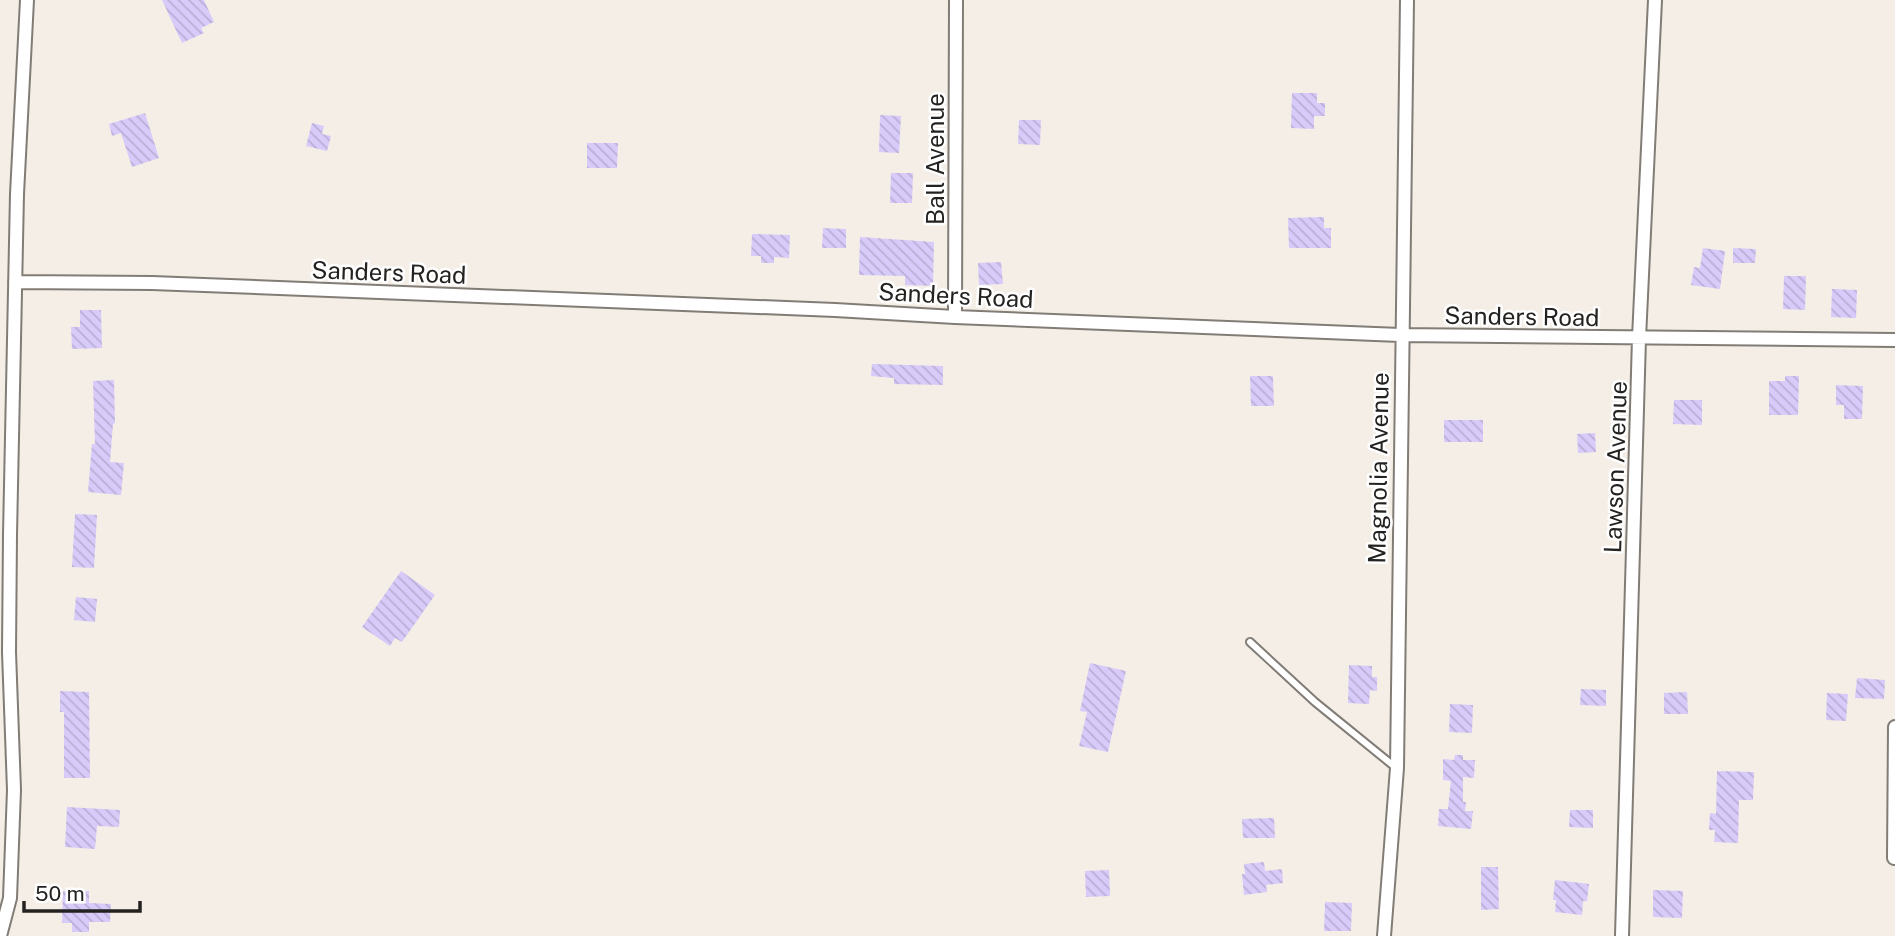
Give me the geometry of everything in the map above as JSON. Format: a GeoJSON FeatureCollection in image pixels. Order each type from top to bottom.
{"type":"FeatureCollection","features":[{"type":"Feature","properties":{"kind":"street"},"geometry":{"type":"LineString","coordinates":[[0,936],[10,898],[14,790],[9,652],[15,282],[27,0]]}},
{"type":"Feature","properties":{"kind":"street","name":"Ball Avenue"},"geometry":{"type":"LineString","coordinates":[[956,0],[956,317]]}},
{"type":"Feature","properties":{"kind":"street","name":"Magnolia Avenue"},"geometry":{"type":"LineString","coordinates":[[1384,936],[1397,768],[1406,0]]}},
{"type":"Feature","properties":{"kind":"street","name":"Lawson Avenue"},"geometry":{"type":"LineString","coordinates":[[1622,936],[1639,338],[1655,0]]}},
{"type":"Feature","properties":{"kind":"street","name":"Sanders Road"},"geometry":{"type":"LineString","coordinates":[[15,282],[152,283],[1401,335],[1895,340]]}},
{"type":"Feature","properties":{"kind":"street"},"geometry":{"type":"LineString","coordinates":[[1894,858],[1895,727]]}},
{"type":"Feature","properties":{"kind":"lane"},"geometry":{"type":"LineString","coordinates":[[1250,642],[1315,702],[1397,768]]}},
{"type":"Feature","properties":{"kind":"building"},"geometry":{"type":"Polygon","coordinates":[[[162,0],[204,0],[214,22],[201,28],[204,33],[182,43],[162,0]]]}},
{"type":"Feature","properties":{"kind":"building"},"geometry":{"type":"Polygon","coordinates":[[[1292,93],[1317,93],[1317,103],[1325,103],[1325,116],[1314,116],[1314,129],[1291,128],[1292,93]]]}},
{"type":"Feature","properties":{"kind":"building"},"geometry":{"type":"Polygon","coordinates":[[[145,113],[159,158],[132,167],[121,133],[112,136],[109,124],[145,113]]]}},
{"type":"Feature","properties":{"kind":"building"},"geometry":{"type":"Polygon","coordinates":[[[880,115],[901,116],[899,153],[879,152],[880,115]]]}},
{"type":"Feature","properties":{"kind":"building"},"geometry":{"type":"Polygon","coordinates":[[[1019,120],[1041,120],[1040,145],[1018,144],[1019,120]]]}},
{"type":"Feature","properties":{"kind":"building"},"geometry":{"type":"Polygon","coordinates":[[[312,123],[324,126],[322,134],[331,136],[327,151],[306,146],[312,123]]]}},
{"type":"Feature","properties":{"kind":"building"},"geometry":{"type":"Polygon","coordinates":[[[587,143],[618,143],[617,168],[587,168],[587,143]]]}},
{"type":"Feature","properties":{"kind":"building"},"geometry":{"type":"Polygon","coordinates":[[[891,173],[913,173],[912,203],[890,203],[891,173]]]}},
{"type":"Feature","properties":{"kind":"building"},"geometry":{"type":"Polygon","coordinates":[[[1324,217],[1324,228],[1331,228],[1331,248],[1289,248],[1288,218],[1324,217]]]}},
{"type":"Feature","properties":{"kind":"building"},"geometry":{"type":"Polygon","coordinates":[[[823,228],[846,229],[846,248],[822,248],[823,228]]]}},
{"type":"Feature","properties":{"kind":"building"},"geometry":{"type":"Polygon","coordinates":[[[752,234],[790,235],[789,258],[774,257],[774,263],[761,263],[761,256],[751,256],[752,234]]]}},
{"type":"Feature","properties":{"kind":"building"},"geometry":{"type":"Polygon","coordinates":[[[860,237],[934,242],[933,286],[905,285],[905,276],[859,275],[860,237]]]}},
{"type":"Feature","properties":{"kind":"building"},"geometry":{"type":"Polygon","coordinates":[[[1703,248],[1725,251],[1720,289],[1691,285],[1694,267],[1700,268],[1703,248]]]}},
{"type":"Feature","properties":{"kind":"building"},"geometry":{"type":"Polygon","coordinates":[[[1733,248],[1756,249],[1755,263],[1733,263],[1733,248]]]}},
{"type":"Feature","properties":{"kind":"building"},"geometry":{"type":"Polygon","coordinates":[[[1001,262],[1003,284],[979,285],[978,263],[1001,262]]]}},
{"type":"Feature","properties":{"kind":"building"},"geometry":{"type":"Polygon","coordinates":[[[1784,276],[1806,276],[1805,310],[1783,309],[1784,276]]]}},
{"type":"Feature","properties":{"kind":"building"},"geometry":{"type":"Polygon","coordinates":[[[1832,289],[1857,290],[1856,318],[1831,317],[1832,289]]]}},
{"type":"Feature","properties":{"kind":"building"},"geometry":{"type":"Polygon","coordinates":[[[80,310],[101,310],[102,348],[72,349],[71,327],[80,327],[80,310]]]}},
{"type":"Feature","properties":{"kind":"building"},"geometry":{"type":"Polygon","coordinates":[[[872,364],[943,366],[943,385],[894,384],[894,378],[871,376],[872,364]]]}},
{"type":"Feature","properties":{"kind":"building"},"geometry":{"type":"Polygon","coordinates":[[[1250,376],[1273,376],[1274,406],[1251,406],[1250,376]]]}},
{"type":"Feature","properties":{"kind":"building"},"geometry":{"type":"Polygon","coordinates":[[[1785,376],[1799,376],[1798,415],[1769,415],[1769,381],[1785,381],[1785,376]]]}},
{"type":"Feature","properties":{"kind":"building"},"geometry":{"type":"Polygon","coordinates":[[[114,380],[115,423],[110,462],[124,463],[121,495],[88,492],[92,444],[95,444],[93,381],[114,380]]]}},
{"type":"Feature","properties":{"kind":"building"},"geometry":{"type":"Polygon","coordinates":[[[1836,385],[1863,386],[1862,419],[1844,419],[1844,405],[1836,405],[1836,385]]]}},
{"type":"Feature","properties":{"kind":"building"},"geometry":{"type":"Polygon","coordinates":[[[1674,400],[1702,400],[1702,425],[1673,424],[1674,400]]]}},
{"type":"Feature","properties":{"kind":"building"},"geometry":{"type":"Polygon","coordinates":[[[1444,420],[1483,420],[1483,442],[1444,442],[1444,420]]]}},
{"type":"Feature","properties":{"kind":"building"},"geometry":{"type":"Polygon","coordinates":[[[1595,433],[1596,452],[1578,453],[1577,434],[1595,433]]]}},
{"type":"Feature","properties":{"kind":"building"},"geometry":{"type":"Polygon","coordinates":[[[75,514],[97,515],[94,568],[72,567],[75,514]]]}},
{"type":"Feature","properties":{"kind":"building"},"geometry":{"type":"Polygon","coordinates":[[[401,571],[435,595],[402,642],[395,638],[390,646],[362,627],[401,571]]]}},
{"type":"Feature","properties":{"kind":"building"},"geometry":{"type":"Polygon","coordinates":[[[76,597],[97,599],[95,622],[74,620],[76,597]]]}},
{"type":"Feature","properties":{"kind":"building"},"geometry":{"type":"Polygon","coordinates":[[[1090,663],[1126,671],[1108,752],[1079,746],[1087,712],[1080,711],[1090,663]]]}},
{"type":"Feature","properties":{"kind":"building"},"geometry":{"type":"Polygon","coordinates":[[[1349,665],[1372,666],[1372,677],[1377,677],[1377,691],[1370,690],[1369,704],[1348,703],[1349,665]]]}},
{"type":"Feature","properties":{"kind":"building"},"geometry":{"type":"Polygon","coordinates":[[[1857,678],[1885,680],[1884,699],[1855,698],[1857,678]]]}},
{"type":"Feature","properties":{"kind":"building"},"geometry":{"type":"Polygon","coordinates":[[[1581,689],[1606,690],[1606,706],[1580,705],[1581,689]]]}},
{"type":"Feature","properties":{"kind":"building"},"geometry":{"type":"Polygon","coordinates":[[[60,691],[89,692],[90,778],[64,778],[64,712],[60,712],[60,691]]]}},
{"type":"Feature","properties":{"kind":"building"},"geometry":{"type":"Polygon","coordinates":[[[1687,692],[1688,714],[1664,714],[1664,693],[1687,692]]]}},
{"type":"Feature","properties":{"kind":"building"},"geometry":{"type":"Polygon","coordinates":[[[1827,693],[1848,694],[1846,721],[1826,720],[1827,693]]]}},
{"type":"Feature","properties":{"kind":"building"},"geometry":{"type":"Polygon","coordinates":[[[1450,704],[1473,705],[1472,733],[1449,732],[1450,704]]]}},
{"type":"Feature","properties":{"kind":"building"},"geometry":{"type":"Polygon","coordinates":[[[1455,755],[1463,755],[1463,760],[1475,760],[1474,778],[1463,777],[1465,811],[1473,811],[1471,829],[1438,826],[1439,809],[1448,809],[1451,781],[1443,780],[1443,759],[1454,760],[1455,755]]]}},
{"type":"Feature","properties":{"kind":"building"},"geometry":{"type":"Polygon","coordinates":[[[1717,771],[1754,772],[1753,800],[1739,800],[1738,843],[1714,842],[1715,830],[1709,830],[1710,813],[1716,814],[1717,771]]]}},
{"type":"Feature","properties":{"kind":"building"},"geometry":{"type":"Polygon","coordinates":[[[67,807],[120,810],[119,827],[97,826],[95,849],[65,847],[67,807]]]}},
{"type":"Feature","properties":{"kind":"building"},"geometry":{"type":"Polygon","coordinates":[[[1570,810],[1593,810],[1593,828],[1569,827],[1570,810]]]}},
{"type":"Feature","properties":{"kind":"building"},"geometry":{"type":"Polygon","coordinates":[[[1274,818],[1275,838],[1243,838],[1242,819],[1274,818]]]}},
{"type":"Feature","properties":{"kind":"building"},"geometry":{"type":"Polygon","coordinates":[[[1264,862],[1265,871],[1282,869],[1283,883],[1266,885],[1267,892],[1244,895],[1244,864],[1264,862]]]}},
{"type":"Feature","properties":{"kind":"building"},"geometry":{"type":"Polygon","coordinates":[[[1481,867],[1498,867],[1499,909],[1481,910],[1481,867]]]}},
{"type":"Feature","properties":{"kind":"building"},"geometry":{"type":"Polygon","coordinates":[[[1109,870],[1110,896],[1086,897],[1085,871],[1109,870]]]}},
{"type":"Feature","properties":{"kind":"building"},"geometry":{"type":"Polygon","coordinates":[[[1555,880],[1589,884],[1587,901],[1583,901],[1582,915],[1555,912],[1555,880]]]}},
{"type":"Feature","properties":{"kind":"building"},"geometry":{"type":"Polygon","coordinates":[[[1653,890],[1683,891],[1682,918],[1653,917],[1653,890]]]}},
{"type":"Feature","properties":{"kind":"building"},"geometry":{"type":"Polygon","coordinates":[[[63,891],[89,891],[89,903],[111,904],[110,922],[89,922],[89,932],[72,932],[72,923],[62,923],[63,891]]]}},
{"type":"Feature","properties":{"kind":"building"},"geometry":{"type":"Polygon","coordinates":[[[1325,902],[1352,903],[1351,931],[1324,931],[1325,902]]]}}]}
